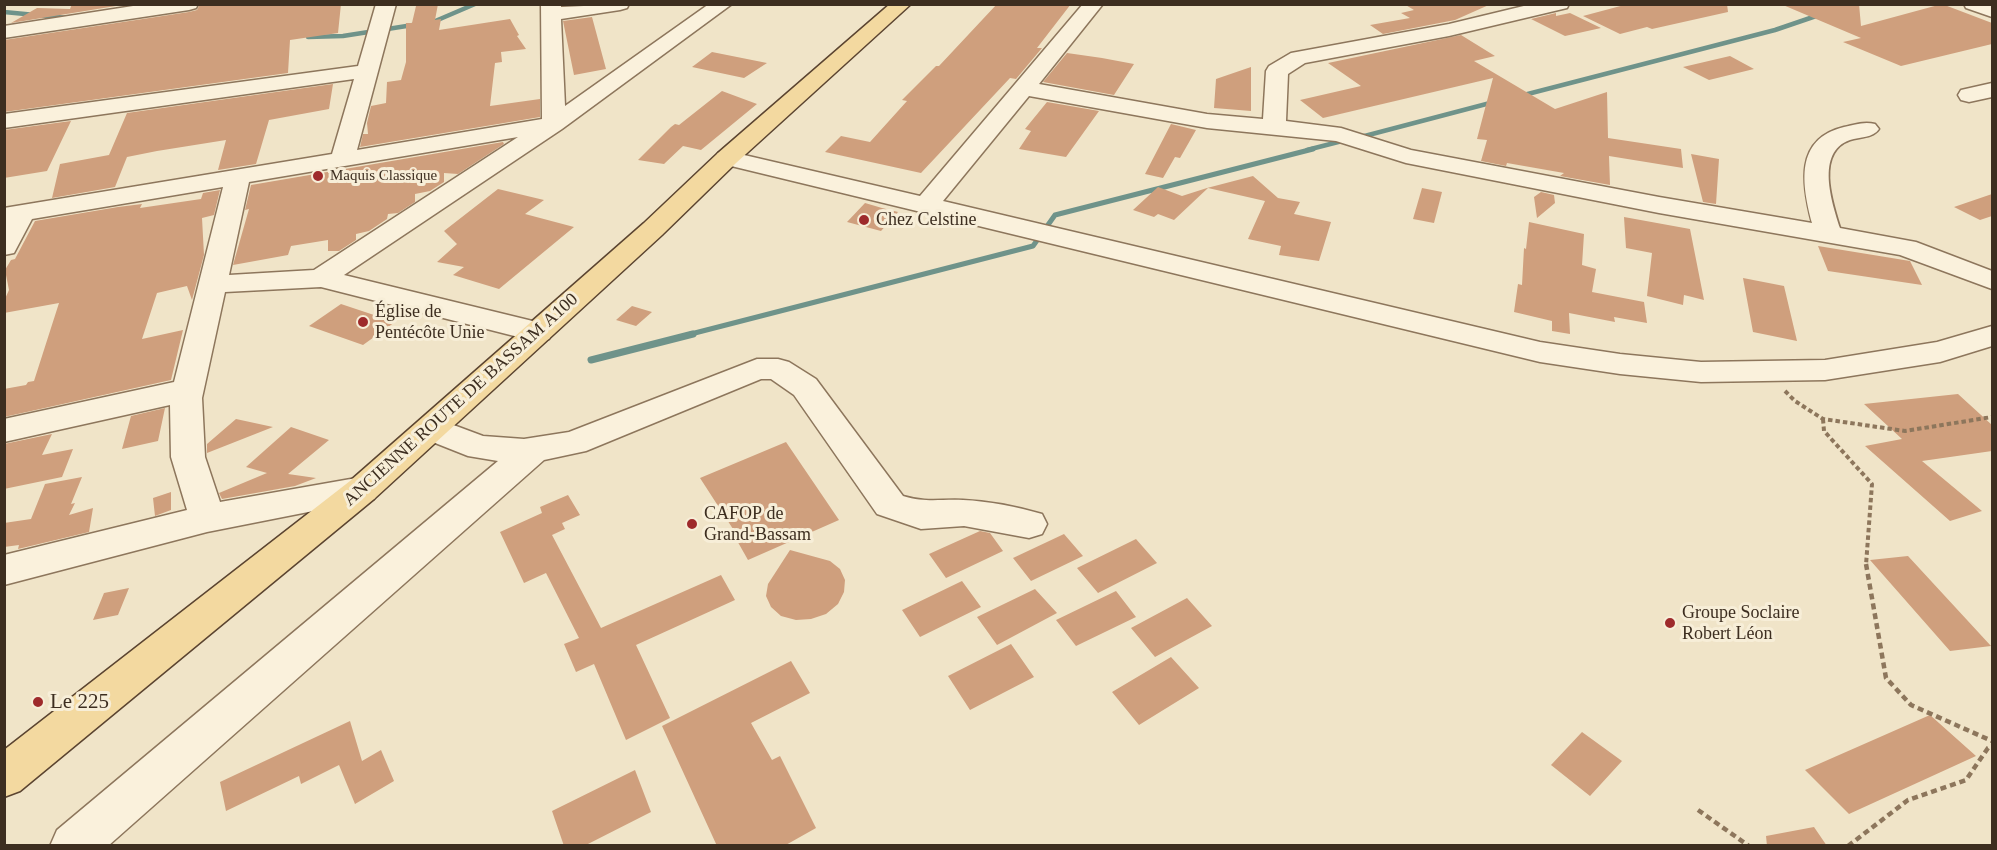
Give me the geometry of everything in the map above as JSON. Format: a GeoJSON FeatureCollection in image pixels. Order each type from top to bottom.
{"type":"FeatureCollection","features":[{"type":"Feature","properties":{"kind":"main road","name":"ANCIENNE ROUTE DE BASSAM A100"},"geometry":{"type":"LineString","coordinates":[[4,777],[362,490],[654,229],[727,158],[902,4]]}},
{"type":"Feature","properties":{"kind":"street"},"geometry":{"type":"LineString","coordinates":[[4,32],[189,4]]}},
{"type":"Feature","properties":{"kind":"street"},"geometry":{"type":"LineString","coordinates":[[342,160],[386,4]]}},
{"type":"Feature","properties":{"kind":"street"},"geometry":{"type":"LineString","coordinates":[[554,124],[551,9],[620,4]]}},
{"type":"Feature","properties":{"kind":"street"},"geometry":{"type":"LineString","coordinates":[[321,278],[554,124],[723,4]]}},
{"type":"Feature","properties":{"kind":"street"},"geometry":{"type":"LineString","coordinates":[[925,206],[1094,4]]}},
{"type":"Feature","properties":{"kind":"street"},"geometry":{"type":"LineString","coordinates":[[1274,127],[1277,71],[1299,58],[1449,30],[1560,4]]}},
{"type":"Feature","properties":{"kind":"street"},"geometry":{"type":"LineString","coordinates":[[1974,4],[1992,11]]}},
{"type":"Feature","properties":{"kind":"street"},"geometry":{"type":"LineString","coordinates":[[4,121],[366,71]]}},
{"type":"Feature","properties":{"kind":"street"},"geometry":{"type":"LineString","coordinates":[[1025,88],[1207,121],[1341,135],[1406,156],[1906,248],[1992,280]]}},
{"type":"Feature","properties":{"kind":"street"},"geometry":{"type":"LineString","coordinates":[[1969,95],[1992,90]]}},
{"type":"Feature","properties":{"kind":"street"},"geometry":{"type":"LineString","coordinates":[[4,247],[13,215],[554,124]]}},
{"type":"Feature","properties":{"kind":"street"},"geometry":{"type":"LineString","coordinates":[[1828,235],[1820,205],[1817,169],[1820,156],[1827,144],[1836,137],[1867,129]]}},
{"type":"Feature","properties":{"kind":"street"},"geometry":{"type":"LineString","coordinates":[[727,158],[1540,352],[1620,364],[1701,372],[1825,370],[1940,352],[1992,336]]}},
{"type":"Feature","properties":{"kind":"street"},"geometry":{"type":"LineString","coordinates":[[207,518],[188,457],[188,390],[215,284],[238,177]]}},
{"type":"Feature","properties":{"kind":"street"},"geometry":{"type":"LineString","coordinates":[[215,284],[321,278],[538,332]]}},
{"type":"Feature","properties":{"kind":"street"},"geometry":{"type":"LineString","coordinates":[[432,429],[480,448],[524,451],[574,443],[757,369],[778,369],[805,387],[890,505],[921,515],[964,513],[1029,524]]}},
{"type":"Feature","properties":{"kind":"street"},"geometry":{"type":"LineString","coordinates":[[4,431],[188,390]]}},
{"type":"Feature","properties":{"kind":"street"},"geometry":{"type":"LineString","coordinates":[[73,846],[535,449]]}},
{"type":"Feature","properties":{"kind":"street"},"geometry":{"type":"LineString","coordinates":[[4,570],[207,518],[362,490]]}},
{"type":"Feature","properties":{"kind":"path"},"geometry":{"type":"LineString","coordinates":[[1767,371],[1795,401],[1823,418],[1905,431],[1992,417]]}},
{"type":"Feature","properties":{"kind":"path"},"geometry":{"type":"LineString","coordinates":[[1823,418],[1824,430],[1872,484],[1865,560],[1886,678],[1911,705],[1992,741]]}},
{"type":"Feature","properties":{"kind":"path"},"geometry":{"type":"LineString","coordinates":[[1848,846],[1908,800],[1966,780],[1988,748],[1992,746]]}},
{"type":"Feature","properties":{"kind":"path"},"geometry":{"type":"LineString","coordinates":[[1698,810],[1749,846]]}},
{"type":"Feature","properties":{"kind":"building"},"geometry":{"type":"Polygon","coordinates":[[[72,4],[128,4],[11,23],[37,8],[70,9],[72,4]]]}},
{"type":"Feature","properties":{"kind":"building"},"geometry":{"type":"Polygon","coordinates":[[[213,4],[341,4],[338,33],[290,40],[288,73],[4,112],[4,40],[189,12],[197,10],[199,6],[213,4]]]}},
{"type":"Feature","properties":{"kind":"building"},"geometry":{"type":"Polygon","coordinates":[[[438,4],[435,20],[441,19],[439,30],[510,19],[519,35],[517,36],[526,49],[501,52],[502,62],[495,63],[490,106],[540,99],[540,117],[360,147],[363,134],[368,134],[367,123],[371,106],[386,103],[387,82],[401,80],[406,62],[406,23],[412,23],[416,6],[438,4]]]}},
{"type":"Feature","properties":{"kind":"building"},"geometry":{"type":"Polygon","coordinates":[[[997,4],[1071,4],[1037,48],[1042,48],[1016,79],[1010,78],[921,173],[825,152],[841,136],[870,142],[907,101],[902,100],[936,66],[939,66],[997,4]]]}},
{"type":"Feature","properties":{"kind":"building"},"geometry":{"type":"Polygon","coordinates":[[[1404,4],[1491,4],[1455,20],[1383,34],[1370,25],[1410,18],[1401,13],[1414,10],[1404,4]]]}},
{"type":"Feature","properties":{"kind":"building"},"geometry":{"type":"Polygon","coordinates":[[[1628,4],[1727,4],[1728,12],[1620,34],[1583,16],[1628,4]]]}},
{"type":"Feature","properties":{"kind":"building"},"geometry":{"type":"Polygon","coordinates":[[[1859,4],[1861,26],[1942,4],[1992,23],[1992,44],[1901,66],[1843,42],[1861,38],[1783,5],[1859,4]]]}},
{"type":"Feature","properties":{"kind":"building"},"geometry":{"type":"Polygon","coordinates":[[[1556,13],[1556,16],[1570,13],[1601,28],[1565,36],[1531,19],[1556,13]]]}},
{"type":"Feature","properties":{"kind":"building"},"geometry":{"type":"Polygon","coordinates":[[[592,17],[606,69],[574,75],[563,21],[592,17]]]}},
{"type":"Feature","properties":{"kind":"building"},"geometry":{"type":"Polygon","coordinates":[[[1461,35],[1495,56],[1474,61],[1555,109],[1607,92],[1608,138],[1681,149],[1683,168],[1609,156],[1610,185],[1560,176],[1564,173],[1481,161],[1487,140],[1477,139],[1493,78],[1323,118],[1300,100],[1361,86],[1328,63],[1461,35]]]}},
{"type":"Feature","properties":{"kind":"building"},"geometry":{"type":"Polygon","coordinates":[[[712,52],[767,63],[744,78],[692,67],[712,52]]]}},
{"type":"Feature","properties":{"kind":"building"},"geometry":{"type":"Polygon","coordinates":[[[1067,53],[1134,64],[1114,95],[1043,82],[1067,53]]]}},
{"type":"Feature","properties":{"kind":"building"},"geometry":{"type":"Polygon","coordinates":[[[1730,56],[1754,69],[1709,80],[1683,67],[1730,56]]]}},
{"type":"Feature","properties":{"kind":"building"},"geometry":{"type":"Polygon","coordinates":[[[1251,67],[1251,111],[1214,108],[1216,79],[1251,67]]]}},
{"type":"Feature","properties":{"kind":"building"},"geometry":{"type":"Polygon","coordinates":[[[333,84],[329,109],[269,120],[256,164],[218,170],[226,140],[157,151],[127,157],[115,187],[52,198],[60,164],[109,155],[127,113],[333,84]]]}},
{"type":"Feature","properties":{"kind":"building"},"geometry":{"type":"Polygon","coordinates":[[[722,91],[757,104],[701,150],[683,146],[664,164],[638,160],[671,127],[675,124],[679,125],[722,91]]]}},
{"type":"Feature","properties":{"kind":"building"},"geometry":{"type":"Polygon","coordinates":[[[1047,102],[1099,111],[1066,157],[1019,149],[1031,131],[1025,129],[1047,102]]]}},
{"type":"Feature","properties":{"kind":"building"},"geometry":{"type":"Polygon","coordinates":[[[71,121],[47,171],[4,178],[4,130],[71,121]]]}},
{"type":"Feature","properties":{"kind":"building"},"geometry":{"type":"Polygon","coordinates":[[[1171,124],[1196,130],[1180,158],[1175,157],[1163,178],[1145,174],[1171,124]]]}},
{"type":"Feature","properties":{"kind":"building"},"geometry":{"type":"Polygon","coordinates":[[[503,142],[504,144],[458,174],[444,173],[444,182],[430,191],[415,194],[415,202],[398,213],[388,214],[387,219],[369,231],[356,234],[356,240],[339,251],[328,251],[328,240],[291,246],[288,255],[233,265],[249,209],[245,210],[251,185],[503,142]]]}},
{"type":"Feature","properties":{"kind":"building"},"geometry":{"type":"Polygon","coordinates":[[[1691,154],[1719,159],[1716,204],[1703,202],[1691,154]]]}},
{"type":"Feature","properties":{"kind":"building"},"geometry":{"type":"Polygon","coordinates":[[[1253,176],[1278,198],[1300,202],[1294,214],[1331,222],[1319,261],[1279,255],[1281,246],[1248,239],[1265,201],[1208,188],[1174,220],[1158,214],[1154,217],[1133,210],[1158,187],[1182,196],[1207,188],[1253,176]]]}},
{"type":"Feature","properties":{"kind":"building"},"geometry":{"type":"Polygon","coordinates":[[[1422,188],[1442,192],[1434,223],[1413,219],[1422,188]]]}},
{"type":"Feature","properties":{"kind":"building"},"geometry":{"type":"Polygon","coordinates":[[[498,189],[544,200],[525,214],[574,227],[499,289],[453,275],[464,267],[437,262],[457,244],[444,231],[498,189]]]}},
{"type":"Feature","properties":{"kind":"building"},"geometry":{"type":"Polygon","coordinates":[[[220,190],[214,215],[202,218],[204,255],[192,300],[187,286],[157,293],[142,339],[183,330],[171,380],[4,417],[4,389],[26,385],[34,381],[59,303],[4,313],[4,301],[9,290],[5,270],[11,260],[15,259],[35,221],[118,207],[142,204],[140,208],[201,199],[203,193],[220,190]]]}},
{"type":"Feature","properties":{"kind":"building"},"geometry":{"type":"Polygon","coordinates":[[[1541,192],[1554,195],[1555,203],[1537,218],[1534,197],[1541,192]]]}},
{"type":"Feature","properties":{"kind":"building"},"geometry":{"type":"Polygon","coordinates":[[[1992,194],[1992,216],[1980,220],[1954,207],[1992,194]]]}},
{"type":"Feature","properties":{"kind":"building"},"geometry":{"type":"Polygon","coordinates":[[[865,203],[898,212],[881,231],[847,222],[865,203]]]}},
{"type":"Feature","properties":{"kind":"building"},"geometry":{"type":"Polygon","coordinates":[[[1624,217],[1690,229],[1704,300],[1684,295],[1683,305],[1647,296],[1652,253],[1626,248],[1624,217]]]}},
{"type":"Feature","properties":{"kind":"building"},"geometry":{"type":"Polygon","coordinates":[[[1529,222],[1584,234],[1582,265],[1596,269],[1592,292],[1644,302],[1647,323],[1614,317],[1615,322],[1569,313],[1570,334],[1552,331],[1552,321],[1514,312],[1518,284],[1522,285],[1524,248],[1526,249],[1529,222]]]}},
{"type":"Feature","properties":{"kind":"building"},"geometry":{"type":"Polygon","coordinates":[[[1818,246],[1910,261],[1922,285],[1828,271],[1818,246]]]}},
{"type":"Feature","properties":{"kind":"building"},"geometry":{"type":"Polygon","coordinates":[[[1743,278],[1784,286],[1797,341],[1753,332],[1743,278]]]}},
{"type":"Feature","properties":{"kind":"building"},"geometry":{"type":"Polygon","coordinates":[[[341,304],[395,322],[363,345],[309,326],[341,304]]]}},
{"type":"Feature","properties":{"kind":"building"},"geometry":{"type":"Polygon","coordinates":[[[632,306],[652,312],[636,326],[616,320],[632,306]]]}},
{"type":"Feature","properties":{"kind":"building"},"geometry":{"type":"Polygon","coordinates":[[[1958,394],[1992,425],[1992,451],[1922,461],[1982,511],[1950,521],[1865,446],[1902,439],[1864,404],[1958,394]]]}},
{"type":"Feature","properties":{"kind":"building"},"geometry":{"type":"Polygon","coordinates":[[[165,408],[158,441],[122,449],[131,416],[165,408]]]}},
{"type":"Feature","properties":{"kind":"building"},"geometry":{"type":"Polygon","coordinates":[[[236,419],[273,427],[207,453],[207,444],[236,419]]]}},
{"type":"Feature","properties":{"kind":"building"},"geometry":{"type":"Polygon","coordinates":[[[291,427],[329,440],[288,474],[316,478],[295,486],[222,499],[219,493],[267,473],[246,467],[291,427]]]}},
{"type":"Feature","properties":{"kind":"building"},"geometry":{"type":"Polygon","coordinates":[[[52,434],[42,455],[73,449],[62,477],[4,489],[4,444],[52,434]]]}},
{"type":"Feature","properties":{"kind":"building"},"geometry":{"type":"Polygon","coordinates":[[[786,442],[839,520],[748,560],[731,530],[733,529],[700,478],[786,442]]]}},
{"type":"Feature","properties":{"kind":"building"},"geometry":{"type":"Polygon","coordinates":[[[82,477],[69,515],[93,508],[89,532],[18,549],[19,545],[4,547],[4,523],[31,519],[45,484],[82,477]]]}},
{"type":"Feature","properties":{"kind":"building"},"geometry":{"type":"Polygon","coordinates":[[[171,492],[171,510],[155,516],[153,498],[171,492]]]}},
{"type":"Feature","properties":{"kind":"building"},"geometry":{"type":"Polygon","coordinates":[[[568,495],[580,515],[562,523],[565,529],[552,535],[601,628],[721,575],[735,600],[636,645],[670,718],[626,740],[594,664],[576,672],[564,644],[579,638],[546,573],[524,583],[500,532],[542,513],[540,507],[568,495]]]}},
{"type":"Feature","properties":{"kind":"building"},"geometry":{"type":"Polygon","coordinates":[[[980,531],[990,533],[1003,551],[946,578],[929,554],[980,531]]]}},
{"type":"Feature","properties":{"kind":"building"},"geometry":{"type":"Polygon","coordinates":[[[1064,534],[1083,556],[1031,581],[1013,558],[1064,534]]]}},
{"type":"Feature","properties":{"kind":"building"},"geometry":{"type":"Polygon","coordinates":[[[1136,539],[1157,563],[1098,593],[1077,568],[1136,539]]]}},
{"type":"Feature","properties":{"kind":"building"},"geometry":{"type":"Polygon","coordinates":[[[790,550],[830,561],[840,569],[845,580],[844,592],[838,604],[826,614],[811,619],[796,620],[781,616],[771,607],[766,596],[768,584],[790,550]]]}},
{"type":"Feature","properties":{"kind":"building"},"geometry":{"type":"Polygon","coordinates":[[[1908,556],[1991,646],[1950,651],[1870,560],[1908,556]]]}},
{"type":"Feature","properties":{"kind":"building"},"geometry":{"type":"Polygon","coordinates":[[[962,581],[981,607],[920,637],[902,610],[962,581]]]}},
{"type":"Feature","properties":{"kind":"building"},"geometry":{"type":"Polygon","coordinates":[[[129,588],[118,615],[93,620],[104,593],[129,588]]]}},
{"type":"Feature","properties":{"kind":"building"},"geometry":{"type":"Polygon","coordinates":[[[1035,589],[1057,613],[997,645],[977,617],[1035,589]]]}},
{"type":"Feature","properties":{"kind":"building"},"geometry":{"type":"Polygon","coordinates":[[[1116,591],[1136,617],[1076,646],[1056,620],[1116,591]]]}},
{"type":"Feature","properties":{"kind":"building"},"geometry":{"type":"Polygon","coordinates":[[[1187,598],[1212,626],[1155,657],[1131,628],[1187,598]]]}},
{"type":"Feature","properties":{"kind":"building"},"geometry":{"type":"Polygon","coordinates":[[[1011,644],[1034,677],[970,710],[948,676],[1011,644]]]}},
{"type":"Feature","properties":{"kind":"building"},"geometry":{"type":"Polygon","coordinates":[[[1171,657],[1199,688],[1139,725],[1112,692],[1171,657]]]}},
{"type":"Feature","properties":{"kind":"building"},"geometry":{"type":"Polygon","coordinates":[[[791,661],[810,693],[751,723],[772,760],[780,756],[816,828],[784,846],[717,846],[662,726],[791,661]]]}},
{"type":"Feature","properties":{"kind":"building"},"geometry":{"type":"Polygon","coordinates":[[[1930,715],[1976,756],[1849,814],[1805,770],[1930,715]]]}},
{"type":"Feature","properties":{"kind":"building"},"geometry":{"type":"Polygon","coordinates":[[[350,721],[362,761],[381,750],[394,781],[355,804],[339,765],[301,784],[299,776],[226,811],[220,782],[350,721]]]}},
{"type":"Feature","properties":{"kind":"building"},"geometry":{"type":"Polygon","coordinates":[[[1582,732],[1622,761],[1590,796],[1551,765],[1582,732]]]}},
{"type":"Feature","properties":{"kind":"building"},"geometry":{"type":"Polygon","coordinates":[[[635,770],[651,812],[584,846],[564,846],[552,811],[635,770]]]}},
{"type":"Feature","properties":{"kind":"building"},"geometry":{"type":"Polygon","coordinates":[[[1814,827],[1827,846],[1767,846],[1766,836],[1814,827]]]}},
{"type":"Feature","properties":{"kind":"waterway"},"geometry":{"type":"LineString","coordinates":[[433,22],[475,4]]}},
{"type":"Feature","properties":{"kind":"waterway"},"geometry":{"type":"LineString","coordinates":[[4,12],[67,18]]}},
{"type":"Feature","properties":{"kind":"waterway"},"geometry":{"type":"LineString","coordinates":[[1520,96],[1775,30],[1819,15]]}},
{"type":"Feature","properties":{"kind":"waterway"},"geometry":{"type":"LineString","coordinates":[[308,37],[343,36],[413,25]]}},
{"type":"Feature","properties":{"kind":"waterway"},"geometry":{"type":"LineString","coordinates":[[1357,138],[1494,102]]}},
{"type":"Feature","properties":{"kind":"waterway"},"geometry":{"type":"LineString","coordinates":[[1307,150],[1346,140]]}},
{"type":"Feature","properties":{"kind":"waterway"},"geometry":{"type":"LineString","coordinates":[[687,335],[1033,246],[1055,215],[1313,149]]}},
{"type":"Feature","properties":{"kind":"waterway"},"geometry":{"type":"LineString","coordinates":[[591,360],[693,334]]}},
{"type":"Feature","properties":{"kind":"place","name":"Maquis Classique"},"geometry":{"type":"Point","coordinates":[318,176]}},
{"type":"Feature","properties":{"kind":"place","name":"Chez Celstine"},"geometry":{"type":"Point","coordinates":[864,220]}},
{"type":"Feature","properties":{"kind":"place","name":"Église de Pentécôte Unie"},"geometry":{"type":"Point","coordinates":[363,322]}},
{"type":"Feature","properties":{"kind":"place","name":"CAFOP de Grand-Bassam"},"geometry":{"type":"Point","coordinates":[692,524]}},
{"type":"Feature","properties":{"kind":"place","name":"Groupe Soclaire Robert Léon"},"geometry":{"type":"Point","coordinates":[1670,623]}},
{"type":"Feature","properties":{"kind":"place","name":"Le 225"},"geometry":{"type":"Point","coordinates":[38,702]}}]}
